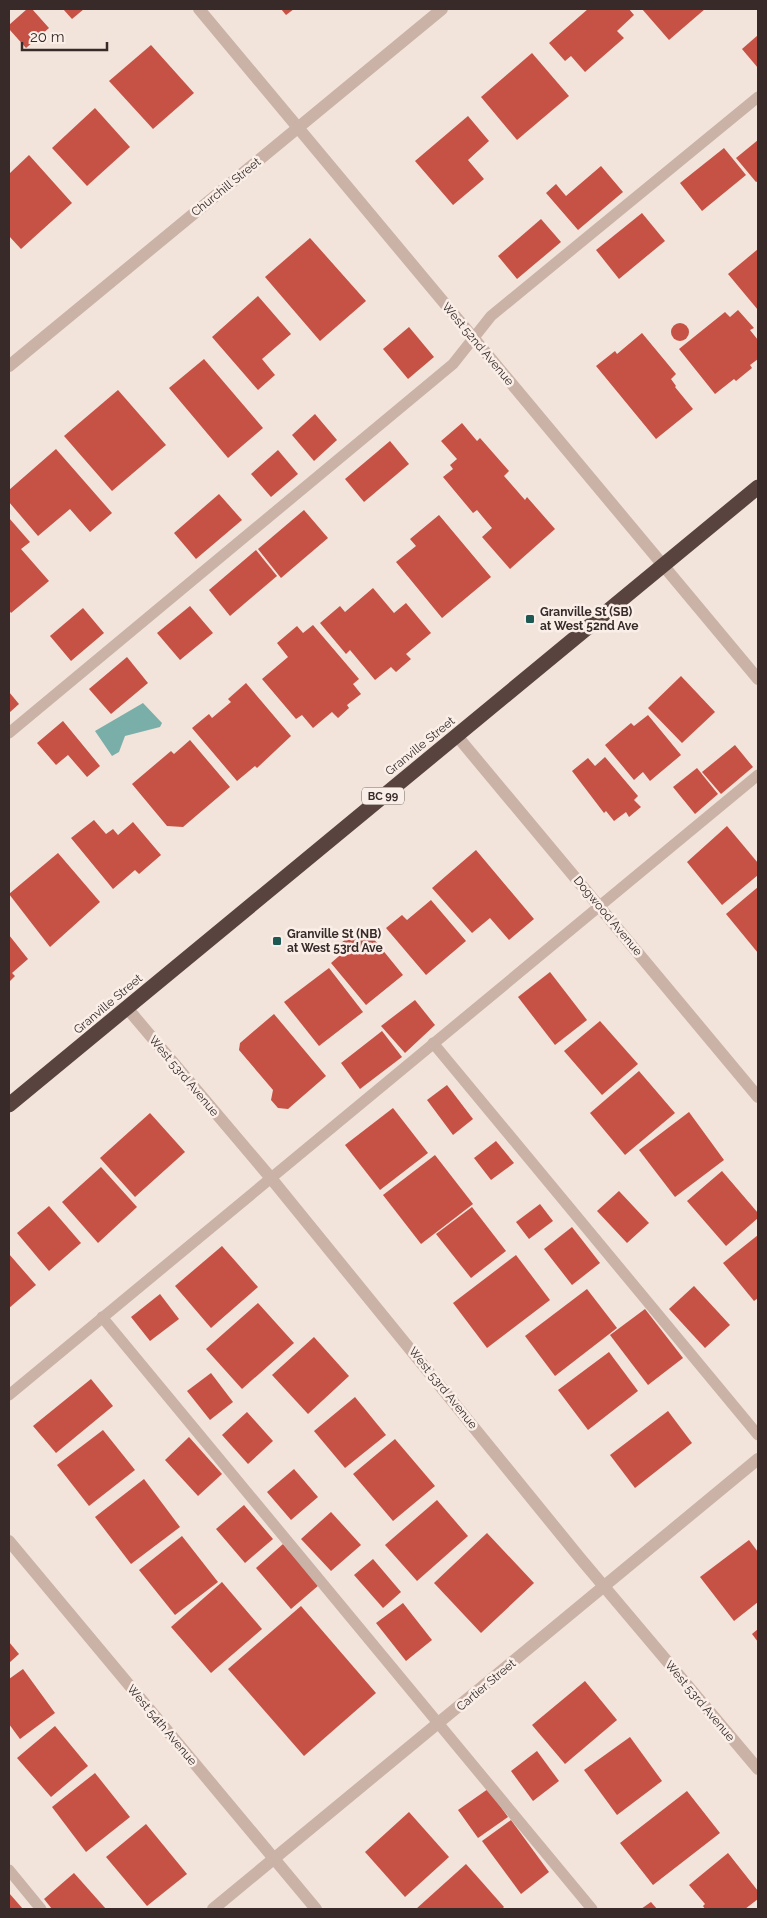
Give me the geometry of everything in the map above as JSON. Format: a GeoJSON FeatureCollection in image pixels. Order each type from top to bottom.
{"type":"FeatureCollection","features":[{"type":"Feature","properties":{"kind":"highway","name":"Granville Street"},"geometry":{"type":"LineString","coordinates":[[9,1105],[758,487]]}},
{"type":"Feature","properties":{"kind":"street","name":"West 52nd Avenue"},"geometry":{"type":"LineString","coordinates":[[199,9],[758,678]]}},
{"type":"Feature","properties":{"kind":"street","name":"Churchill Street"},"geometry":{"type":"LineString","coordinates":[[9,366],[442,9]]}},
{"type":"Feature","properties":{"kind":"street","name":"Dogwood Avenue"},"geometry":{"type":"LineString","coordinates":[[457,736],[758,1097]]}},
{"type":"Feature","properties":{"kind":"street","name":"West 53rd Avenue"},"geometry":{"type":"LineString","coordinates":[[127,1008],[270,1177],[604,1586],[758,1769]]}},
{"type":"Feature","properties":{"kind":"street","name":"Cartier Street"},"geometry":{"type":"LineString","coordinates":[[213,1909],[758,1459]]}},
{"type":"Feature","properties":{"kind":"street","name":"West 54th Avenue"},"geometry":{"type":"LineString","coordinates":[[9,1541],[316,1909]]}},
{"type":"Feature","properties":{"kind":"lane"},"geometry":{"type":"LineString","coordinates":[[9,733],[453,364],[491,316],[758,97]]}},
{"type":"Feature","properties":{"kind":"lane"},"geometry":{"type":"LineString","coordinates":[[9,1395],[270,1177],[758,775]]}},
{"type":"Feature","properties":{"kind":"lane"},"geometry":{"type":"LineString","coordinates":[[433,1043],[758,1435]]}},
{"type":"Feature","properties":{"kind":"lane"},"geometry":{"type":"LineString","coordinates":[[102,1317],[592,1909]]}},
{"type":"Feature","properties":{"kind":"lane"},"geometry":{"type":"LineString","coordinates":[[9,1870],[41,1909]]}},
{"type":"Feature","properties":{"kind":"water"},"geometry":{"type":"Polygon","coordinates":[[[143,703],[162,723],[160,727],[125,736],[119,752],[112,756],[95,731],[143,703]]]}},
{"type":"Feature","properties":{"kind":"building"},"geometry":{"type":"Polygon","coordinates":[[[27,9],[32,9],[49,28],[26,48],[9,29],[9,25],[27,9]]]}},
{"type":"Feature","properties":{"kind":"building"},"geometry":{"type":"Polygon","coordinates":[[[63,9],[84,9],[72,19],[63,9]]]}},
{"type":"Feature","properties":{"kind":"building"},"geometry":{"type":"Polygon","coordinates":[[[281,9],[294,9],[286,15],[281,9]]]}},
{"type":"Feature","properties":{"kind":"building"},"geometry":{"type":"Polygon","coordinates":[[[588,9],[629,9],[634,15],[617,31],[624,38],[585,72],[571,56],[565,61],[549,43],[588,9]]]}},
{"type":"Feature","properties":{"kind":"building"},"geometry":{"type":"Polygon","coordinates":[[[642,9],[705,9],[669,40],[642,9]]]}},
{"type":"Feature","properties":{"kind":"building"},"geometry":{"type":"Polygon","coordinates":[[[758,35],[758,68],[742,49],[758,35]]]}},
{"type":"Feature","properties":{"kind":"building"},"geometry":{"type":"Polygon","coordinates":[[[151,45],[194,93],[153,129],[109,81],[151,45]]]}},
{"type":"Feature","properties":{"kind":"building"},"geometry":{"type":"Polygon","coordinates":[[[532,53],[569,96],[517,140],[481,97],[532,53]]]}},
{"type":"Feature","properties":{"kind":"building"},"geometry":{"type":"Polygon","coordinates":[[[95,108],[130,147],[87,186],[52,148],[95,108]]]}},
{"type":"Feature","properties":{"kind":"building"},"geometry":{"type":"Polygon","coordinates":[[[468,116],[489,141],[468,160],[484,179],[453,205],[415,161],[468,116]]]}},
{"type":"Feature","properties":{"kind":"building"},"geometry":{"type":"Polygon","coordinates":[[[758,140],[758,181],[756,182],[736,158],[758,140]]]}},
{"type":"Feature","properties":{"kind":"building"},"geometry":{"type":"Polygon","coordinates":[[[724,148],[746,175],[702,211],[680,183],[724,148]]]}},
{"type":"Feature","properties":{"kind":"building"},"geometry":{"type":"Polygon","coordinates":[[[29,155],[72,203],[21,249],[9,236],[9,174],[29,155]]]}},
{"type":"Feature","properties":{"kind":"building"},"geometry":{"type":"Polygon","coordinates":[[[601,166],[623,192],[578,230],[546,193],[556,184],[566,196],[601,166]]]}},
{"type":"Feature","properties":{"kind":"building"},"geometry":{"type":"Polygon","coordinates":[[[642,213],[665,241],[619,279],[596,250],[642,213]]]}},
{"type":"Feature","properties":{"kind":"building"},"geometry":{"type":"Polygon","coordinates":[[[541,219],[561,242],[517,279],[498,256],[541,219]]]}},
{"type":"Feature","properties":{"kind":"building"},"geometry":{"type":"Polygon","coordinates":[[[310,238],[366,301],[320,341],[265,277],[310,238]]]}},
{"type":"Feature","properties":{"kind":"building"},"geometry":{"type":"Polygon","coordinates":[[[758,249],[758,310],[728,274],[758,249]]]}},
{"type":"Feature","properties":{"kind":"building"},"geometry":{"type":"Polygon","coordinates":[[[258,296],[291,334],[262,359],[275,375],[258,390],[212,337],[258,296]]]}},
{"type":"Feature","properties":{"kind":"building"},"geometry":{"type":"Polygon","coordinates":[[[738,310],[754,328],[750,330],[758,340],[758,359],[750,365],[752,368],[715,394],[679,349],[725,312],[730,317],[738,310]]]}},
{"type":"Feature","properties":{"kind":"building"},"geometry":{"type":"Polygon","coordinates":[[[680,323],[686,326],[689,332],[686,338],[680,341],[674,338],[671,332],[674,326],[680,323]]]}},
{"type":"Feature","properties":{"kind":"building"},"geometry":{"type":"Polygon","coordinates":[[[409,327],[434,357],[408,379],[383,349],[409,327]]]}},
{"type":"Feature","properties":{"kind":"building"},"geometry":{"type":"Polygon","coordinates":[[[642,333],[676,374],[671,379],[675,387],[693,409],[656,439],[596,366],[615,351],[617,354],[642,333]]]}},
{"type":"Feature","properties":{"kind":"building"},"geometry":{"type":"Polygon","coordinates":[[[204,359],[263,428],[228,458],[169,388],[204,359]]]}},
{"type":"Feature","properties":{"kind":"building"},"geometry":{"type":"Polygon","coordinates":[[[118,390],[166,445],[112,491],[64,436],[118,390]]]}},
{"type":"Feature","properties":{"kind":"building"},"geometry":{"type":"Polygon","coordinates":[[[315,414],[337,440],[314,461],[292,435],[315,414]]]}},
{"type":"Feature","properties":{"kind":"building"},"geometry":{"type":"Polygon","coordinates":[[[462,423],[477,441],[480,438],[509,471],[504,476],[525,500],[527,497],[555,529],[510,569],[482,537],[492,528],[477,510],[473,513],[443,477],[453,469],[450,465],[457,459],[441,441],[462,423]]]}},
{"type":"Feature","properties":{"kind":"building"},"geometry":{"type":"Polygon","coordinates":[[[390,441],[409,464],[364,502],[345,479],[390,441]]]}},
{"type":"Feature","properties":{"kind":"building"},"geometry":{"type":"Polygon","coordinates":[[[56,449],[112,513],[90,532],[70,509],[38,536],[9,502],[9,490],[56,449]]]}},
{"type":"Feature","properties":{"kind":"building"},"geometry":{"type":"Polygon","coordinates":[[[278,450],[298,474],[271,497],[251,474],[278,450]]]}},
{"type":"Feature","properties":{"kind":"building"},"geometry":{"type":"Polygon","coordinates":[[[219,494],[242,520],[196,559],[174,533],[219,494]]]}},
{"type":"Feature","properties":{"kind":"building"},"geometry":{"type":"Polygon","coordinates":[[[304,510],[328,538],[281,578],[258,549],[304,510]]]}},
{"type":"Feature","properties":{"kind":"building"},"geometry":{"type":"Polygon","coordinates":[[[439,515],[491,577],[442,618],[396,562],[416,546],[410,539],[439,515]]]}},
{"type":"Feature","properties":{"kind":"building"},"geometry":{"type":"Polygon","coordinates":[[[9,518],[30,542],[21,549],[49,581],[11,613],[9,610],[9,518]]]}},
{"type":"Feature","properties":{"kind":"building"},"geometry":{"type":"Polygon","coordinates":[[[256,550],[277,576],[230,616],[209,590],[256,550]]]}},
{"type":"Feature","properties":{"kind":"building"},"geometry":{"type":"Polygon","coordinates":[[[373,588],[394,613],[406,603],[431,633],[406,654],[411,659],[396,672],[391,667],[375,680],[350,650],[346,654],[320,623],[340,606],[345,612],[373,588]]]}},
{"type":"Feature","properties":{"kind":"building"},"geometry":{"type":"Polygon","coordinates":[[[190,606],[213,633],[180,660],[157,633],[190,606]]]}},
{"type":"Feature","properties":{"kind":"building"},"geometry":{"type":"Polygon","coordinates":[[[83,608],[104,633],[71,661],[50,636],[83,608]]]}},
{"type":"Feature","properties":{"kind":"building"},"geometry":{"type":"Polygon","coordinates":[[[313,625],[359,679],[353,684],[361,694],[347,705],[349,708],[338,718],[332,712],[313,728],[302,715],[296,719],[262,679],[288,657],[277,643],[297,626],[303,633],[313,625]]]}},
{"type":"Feature","properties":{"kind":"building"},"geometry":{"type":"Polygon","coordinates":[[[127,657],[148,683],[111,714],[89,689],[127,657]]]}},
{"type":"Feature","properties":{"kind":"building"},"geometry":{"type":"Polygon","coordinates":[[[681,676],[715,712],[682,743],[648,708],[681,676]]]}},
{"type":"Feature","properties":{"kind":"building"},"geometry":{"type":"Polygon","coordinates":[[[246,683],[291,736],[257,768],[255,766],[237,781],[192,728],[209,714],[212,718],[231,702],[228,699],[246,683]]]}},
{"type":"Feature","properties":{"kind":"building"},"geometry":{"type":"Polygon","coordinates":[[[9,692],[19,704],[9,713],[9,692]]]}},
{"type":"Feature","properties":{"kind":"building"},"geometry":{"type":"Polygon","coordinates":[[[648,715],[681,755],[650,781],[643,772],[634,780],[605,745],[631,723],[634,726],[648,715]]]}},
{"type":"Feature","properties":{"kind":"building"},"geometry":{"type":"Polygon","coordinates":[[[63,721],[100,766],[87,777],[68,755],[56,765],[37,743],[63,721]]]}},
{"type":"Feature","properties":{"kind":"building"},"geometry":{"type":"Polygon","coordinates":[[[190,740],[230,787],[183,827],[167,826],[132,784],[171,751],[174,754],[190,740]]]}},
{"type":"Feature","properties":{"kind":"building"},"geometry":{"type":"Polygon","coordinates":[[[735,745],[753,767],[721,794],[702,772],[735,745]]]}},
{"type":"Feature","properties":{"kind":"building"},"geometry":{"type":"Polygon","coordinates":[[[605,757],[638,796],[634,800],[641,807],[629,817],[626,812],[614,821],[606,811],[604,813],[572,771],[588,758],[595,766],[605,757]]]}},
{"type":"Feature","properties":{"kind":"building"},"geometry":{"type":"Polygon","coordinates":[[[697,768],[718,794],[695,814],[673,787],[697,768]]]}},
{"type":"Feature","properties":{"kind":"building"},"geometry":{"type":"Polygon","coordinates":[[[94,820],[106,834],[113,829],[118,835],[133,822],[161,855],[139,874],[135,870],[113,889],[71,838],[94,820]]]}},
{"type":"Feature","properties":{"kind":"building"},"geometry":{"type":"Polygon","coordinates":[[[727,826],[758,863],[758,875],[722,905],[687,862],[727,826]]]}},
{"type":"Feature","properties":{"kind":"building"},"geometry":{"type":"Polygon","coordinates":[[[476,850],[534,919],[509,940],[490,918],[472,933],[432,888],[476,850]]]}},
{"type":"Feature","properties":{"kind":"building"},"geometry":{"type":"Polygon","coordinates":[[[58,853],[100,902],[50,947],[9,894],[58,853]]]}},
{"type":"Feature","properties":{"kind":"building"},"geometry":{"type":"Polygon","coordinates":[[[758,887],[758,953],[726,914],[758,887]]]}},
{"type":"Feature","properties":{"kind":"building"},"geometry":{"type":"Polygon","coordinates":[[[431,900],[466,941],[426,975],[386,928],[402,915],[407,920],[431,900]]]}},
{"type":"Feature","properties":{"kind":"building"},"geometry":{"type":"Polygon","coordinates":[[[368,932],[403,975],[366,1005],[331,963],[346,950],[341,943],[351,935],[357,941],[368,932]]]}},
{"type":"Feature","properties":{"kind":"building"},"geometry":{"type":"Polygon","coordinates":[[[9,935],[28,959],[12,973],[15,976],[9,982],[9,935]]]}},
{"type":"Feature","properties":{"kind":"building"},"geometry":{"type":"Polygon","coordinates":[[[329,968],[363,1012],[319,1046],[284,1002],[329,968]]]}},
{"type":"Feature","properties":{"kind":"building"},"geometry":{"type":"Polygon","coordinates":[[[550,972],[587,1020],[555,1045],[518,997],[550,972]]]}},
{"type":"Feature","properties":{"kind":"building"},"geometry":{"type":"Polygon","coordinates":[[[415,1000],[435,1025],[405,1053],[381,1026],[415,1000]]]}},
{"type":"Feature","properties":{"kind":"building"},"geometry":{"type":"Polygon","coordinates":[[[274,1014],[326,1076],[288,1109],[278,1108],[271,1100],[273,1090],[239,1050],[240,1043],[274,1014]]]}},
{"type":"Feature","properties":{"kind":"building"},"geometry":{"type":"Polygon","coordinates":[[[600,1021],[638,1064],[602,1095],[564,1051],[600,1021]]]}},
{"type":"Feature","properties":{"kind":"building"},"geometry":{"type":"Polygon","coordinates":[[[382,1031],[402,1057],[360,1089],[341,1063],[382,1031]]]}},
{"type":"Feature","properties":{"kind":"building"},"geometry":{"type":"Polygon","coordinates":[[[639,1071],[675,1113],[625,1155],[590,1113],[639,1071]]]}},
{"type":"Feature","properties":{"kind":"building"},"geometry":{"type":"Polygon","coordinates":[[[447,1085],[473,1119],[453,1135],[427,1100],[447,1085]]]}},
{"type":"Feature","properties":{"kind":"building"},"geometry":{"type":"Polygon","coordinates":[[[393,1108],[428,1153],[380,1190],[345,1145],[393,1108]]]}},
{"type":"Feature","properties":{"kind":"building"},"geometry":{"type":"Polygon","coordinates":[[[689,1112],[724,1160],[675,1197],[639,1150],[689,1112]]]}},
{"type":"Feature","properties":{"kind":"building"},"geometry":{"type":"Polygon","coordinates":[[[150,1113],[185,1152],[135,1197],[100,1158],[150,1113]]]}},
{"type":"Feature","properties":{"kind":"building"},"geometry":{"type":"Polygon","coordinates":[[[496,1141],[514,1163],[491,1180],[474,1158],[496,1141]]]}},
{"type":"Feature","properties":{"kind":"building"},"geometry":{"type":"Polygon","coordinates":[[[435,1155],[473,1204],[421,1244],[383,1195],[435,1155]]]}},
{"type":"Feature","properties":{"kind":"building"},"geometry":{"type":"Polygon","coordinates":[[[101,1167],[137,1207],[98,1243],[62,1202],[101,1167]]]}},
{"type":"Feature","properties":{"kind":"building"},"geometry":{"type":"Polygon","coordinates":[[[722,1171],[758,1213],[758,1218],[726,1246],[687,1201],[722,1171]]]}},
{"type":"Feature","properties":{"kind":"building"},"geometry":{"type":"Polygon","coordinates":[[[619,1191],[649,1223],[627,1243],[597,1211],[619,1191]]]}},
{"type":"Feature","properties":{"kind":"building"},"geometry":{"type":"Polygon","coordinates":[[[540,1204],[553,1221],[529,1239],[516,1222],[540,1204]]]}},
{"type":"Feature","properties":{"kind":"building"},"geometry":{"type":"Polygon","coordinates":[[[49,1206],[81,1243],[49,1271],[17,1233],[49,1206]]]}},
{"type":"Feature","properties":{"kind":"building"},"geometry":{"type":"Polygon","coordinates":[[[472,1207],[506,1251],[471,1278],[436,1234],[472,1207]]]}},
{"type":"Feature","properties":{"kind":"building"},"geometry":{"type":"Polygon","coordinates":[[[572,1227],[600,1263],[572,1285],[544,1249],[572,1227]]]}},
{"type":"Feature","properties":{"kind":"building"},"geometry":{"type":"Polygon","coordinates":[[[758,1235],[758,1298],[754,1301],[723,1263],[758,1235]]]}},
{"type":"Feature","properties":{"kind":"building"},"geometry":{"type":"Polygon","coordinates":[[[222,1246],[258,1287],[211,1328],[175,1286],[222,1246]]]}},
{"type":"Feature","properties":{"kind":"building"},"geometry":{"type":"Polygon","coordinates":[[[9,1254],[36,1285],[9,1308],[9,1254]]]}},
{"type":"Feature","properties":{"kind":"building"},"geometry":{"type":"Polygon","coordinates":[[[516,1255],[550,1300],[487,1348],[453,1303],[516,1255]]]}},
{"type":"Feature","properties":{"kind":"building"},"geometry":{"type":"Polygon","coordinates":[[[694,1286],[730,1325],[705,1348],[669,1309],[694,1286]]]}},
{"type":"Feature","properties":{"kind":"building"},"geometry":{"type":"Polygon","coordinates":[[[587,1289],[617,1328],[555,1376],[525,1336],[587,1289]]]}},
{"type":"Feature","properties":{"kind":"building"},"geometry":{"type":"Polygon","coordinates":[[[160,1294],[179,1319],[150,1341],[131,1317],[160,1294]]]}},
{"type":"Feature","properties":{"kind":"building"},"geometry":{"type":"Polygon","coordinates":[[[258,1303],[294,1343],[242,1389],[206,1349],[258,1303]]]}},
{"type":"Feature","properties":{"kind":"building"},"geometry":{"type":"Polygon","coordinates":[[[645,1309],[683,1358],[648,1385],[610,1335],[645,1309]]]}},
{"type":"Feature","properties":{"kind":"building"},"geometry":{"type":"Polygon","coordinates":[[[314,1337],[349,1376],[308,1414],[272,1375],[314,1337]]]}},
{"type":"Feature","properties":{"kind":"building"},"geometry":{"type":"Polygon","coordinates":[[[609,1352],[638,1391],[588,1430],[558,1390],[609,1352]]]}},
{"type":"Feature","properties":{"kind":"building"},"geometry":{"type":"Polygon","coordinates":[[[211,1373],[233,1402],[210,1420],[187,1391],[211,1373]]]}},
{"type":"Feature","properties":{"kind":"building"},"geometry":{"type":"Polygon","coordinates":[[[91,1379],[113,1406],[56,1453],[33,1426],[91,1379]]]}},
{"type":"Feature","properties":{"kind":"building"},"geometry":{"type":"Polygon","coordinates":[[[355,1397],[386,1435],[345,1468],[314,1431],[355,1397]]]}},
{"type":"Feature","properties":{"kind":"building"},"geometry":{"type":"Polygon","coordinates":[[[668,1411],[692,1443],[635,1488],[610,1455],[668,1411]]]}},
{"type":"Feature","properties":{"kind":"building"},"geometry":{"type":"Polygon","coordinates":[[[247,1412],[273,1441],[248,1464],[222,1435],[247,1412]]]}},
{"type":"Feature","properties":{"kind":"building"},"geometry":{"type":"Polygon","coordinates":[[[103,1430],[135,1470],[89,1506],[57,1465],[103,1430]]]}},
{"type":"Feature","properties":{"kind":"building"},"geometry":{"type":"Polygon","coordinates":[[[189,1437],[222,1474],[198,1496],[165,1460],[189,1437]]]}},
{"type":"Feature","properties":{"kind":"building"},"geometry":{"type":"Polygon","coordinates":[[[395,1439],[435,1486],[393,1521],[353,1474],[395,1439]]]}},
{"type":"Feature","properties":{"kind":"building"},"geometry":{"type":"Polygon","coordinates":[[[294,1469],[318,1497],[291,1520],[267,1492],[294,1469]]]}},
{"type":"Feature","properties":{"kind":"building"},"geometry":{"type":"Polygon","coordinates":[[[144,1479],[180,1527],[131,1564],[95,1517],[144,1479]]]}},
{"type":"Feature","properties":{"kind":"building"},"geometry":{"type":"Polygon","coordinates":[[[437,1500],[468,1536],[417,1581],[385,1545],[437,1500]]]}},
{"type":"Feature","properties":{"kind":"building"},"geometry":{"type":"Polygon","coordinates":[[[244,1505],[273,1539],[245,1563],[216,1529],[244,1505]]]}},
{"type":"Feature","properties":{"kind":"building"},"geometry":{"type":"Polygon","coordinates":[[[331,1512],[361,1545],[331,1571],[301,1539],[331,1512]]]}},
{"type":"Feature","properties":{"kind":"building"},"geometry":{"type":"Polygon","coordinates":[[[487,1533],[534,1583],[481,1633],[434,1583],[487,1533]]]}},
{"type":"Feature","properties":{"kind":"building"},"geometry":{"type":"Polygon","coordinates":[[[182,1536],[218,1582],[175,1615],[139,1570],[182,1536]]]}},
{"type":"Feature","properties":{"kind":"building"},"geometry":{"type":"Polygon","coordinates":[[[749,1540],[758,1552],[758,1602],[734,1621],[700,1577],[749,1540]]]}},
{"type":"Feature","properties":{"kind":"building"},"geometry":{"type":"Polygon","coordinates":[[[283,1544],[319,1585],[291,1609],[256,1568],[283,1544]]]}},
{"type":"Feature","properties":{"kind":"building"},"geometry":{"type":"Polygon","coordinates":[[[373,1559],[401,1592],[383,1608],[354,1575],[373,1559]]]}},
{"type":"Feature","properties":{"kind":"building"},"geometry":{"type":"Polygon","coordinates":[[[222,1582],[262,1629],[211,1673],[171,1627],[222,1582]]]}},
{"type":"Feature","properties":{"kind":"building"},"geometry":{"type":"Polygon","coordinates":[[[403,1603],[432,1640],[406,1661],[376,1623],[403,1603]]]}},
{"type":"Feature","properties":{"kind":"building"},"geometry":{"type":"Polygon","coordinates":[[[301,1606],[376,1693],[304,1756],[228,1669],[301,1606]]]}},
{"type":"Feature","properties":{"kind":"building"},"geometry":{"type":"Polygon","coordinates":[[[758,1629],[758,1642],[752,1634],[758,1629]]]}},
{"type":"Feature","properties":{"kind":"building"},"geometry":{"type":"Polygon","coordinates":[[[9,1642],[19,1654],[9,1663],[9,1642]]]}},
{"type":"Feature","properties":{"kind":"building"},"geometry":{"type":"Polygon","coordinates":[[[23,1669],[55,1713],[20,1739],[9,1724],[9,1679],[23,1669]]]}},
{"type":"Feature","properties":{"kind":"building"},"geometry":{"type":"Polygon","coordinates":[[[585,1681],[617,1720],[565,1764],[532,1725],[585,1681]]]}},
{"type":"Feature","properties":{"kind":"building"},"geometry":{"type":"Polygon","coordinates":[[[55,1726],[88,1766],[51,1797],[17,1758],[55,1726]]]}},
{"type":"Feature","properties":{"kind":"building"},"geometry":{"type":"Polygon","coordinates":[[[630,1737],[662,1781],[617,1815],[584,1770],[630,1737]]]}},
{"type":"Feature","properties":{"kind":"building"},"geometry":{"type":"Polygon","coordinates":[[[537,1751],[559,1781],[533,1801],[511,1771],[537,1751]]]}},
{"type":"Feature","properties":{"kind":"building"},"geometry":{"type":"Polygon","coordinates":[[[95,1773],[130,1817],[86,1852],[52,1807],[95,1773]]]}},
{"type":"Feature","properties":{"kind":"building"},"geometry":{"type":"Polygon","coordinates":[[[488,1789],[508,1817],[478,1838],[458,1810],[488,1789]]]}},
{"type":"Feature","properties":{"kind":"building"},"geometry":{"type":"Polygon","coordinates":[[[687,1791],[720,1833],[653,1885],[620,1843],[687,1791]]]}},
{"type":"Feature","properties":{"kind":"building"},"geometry":{"type":"Polygon","coordinates":[[[409,1812],[449,1857],[405,1897],[365,1852],[409,1812]]]}},
{"type":"Feature","properties":{"kind":"building"},"geometry":{"type":"Polygon","coordinates":[[[511,1820],[549,1872],[521,1894],[482,1841],[511,1820]]]}},
{"type":"Feature","properties":{"kind":"building"},"geometry":{"type":"Polygon","coordinates":[[[146,1824],[187,1874],[147,1906],[106,1857],[146,1824]]]}},
{"type":"Feature","properties":{"kind":"building"},"geometry":{"type":"Polygon","coordinates":[[[728,1853],[758,1891],[758,1899],[745,1909],[705,1909],[703,1906],[705,1904],[689,1885],[728,1853]]]}},
{"type":"Feature","properties":{"kind":"building"},"geometry":{"type":"Polygon","coordinates":[[[466,1864],[504,1907],[502,1909],[416,1909],[466,1864]]]}},
{"type":"Feature","properties":{"kind":"building"},"geometry":{"type":"Polygon","coordinates":[[[74,1873],[106,1909],[52,1909],[44,1899],[74,1873]]]}},
{"type":"Feature","properties":{"kind":"building"},"geometry":{"type":"Polygon","coordinates":[[[9,1893],[23,1909],[9,1909],[9,1893]]]}},
{"type":"Feature","properties":{"kind":"building"},"geometry":{"type":"Polygon","coordinates":[[[651,1902],[657,1909],[641,1909],[651,1902]]]}},
{"type":"Feature","properties":{"kind":"place","name":"Granville St (SB) at West 52nd Ave"},"geometry":{"type":"Point","coordinates":[530,619]}},
{"type":"Feature","properties":{"kind":"place","name":"Granville St (NB) at West 53rd Ave"},"geometry":{"type":"Point","coordinates":[277,941]}}]}
